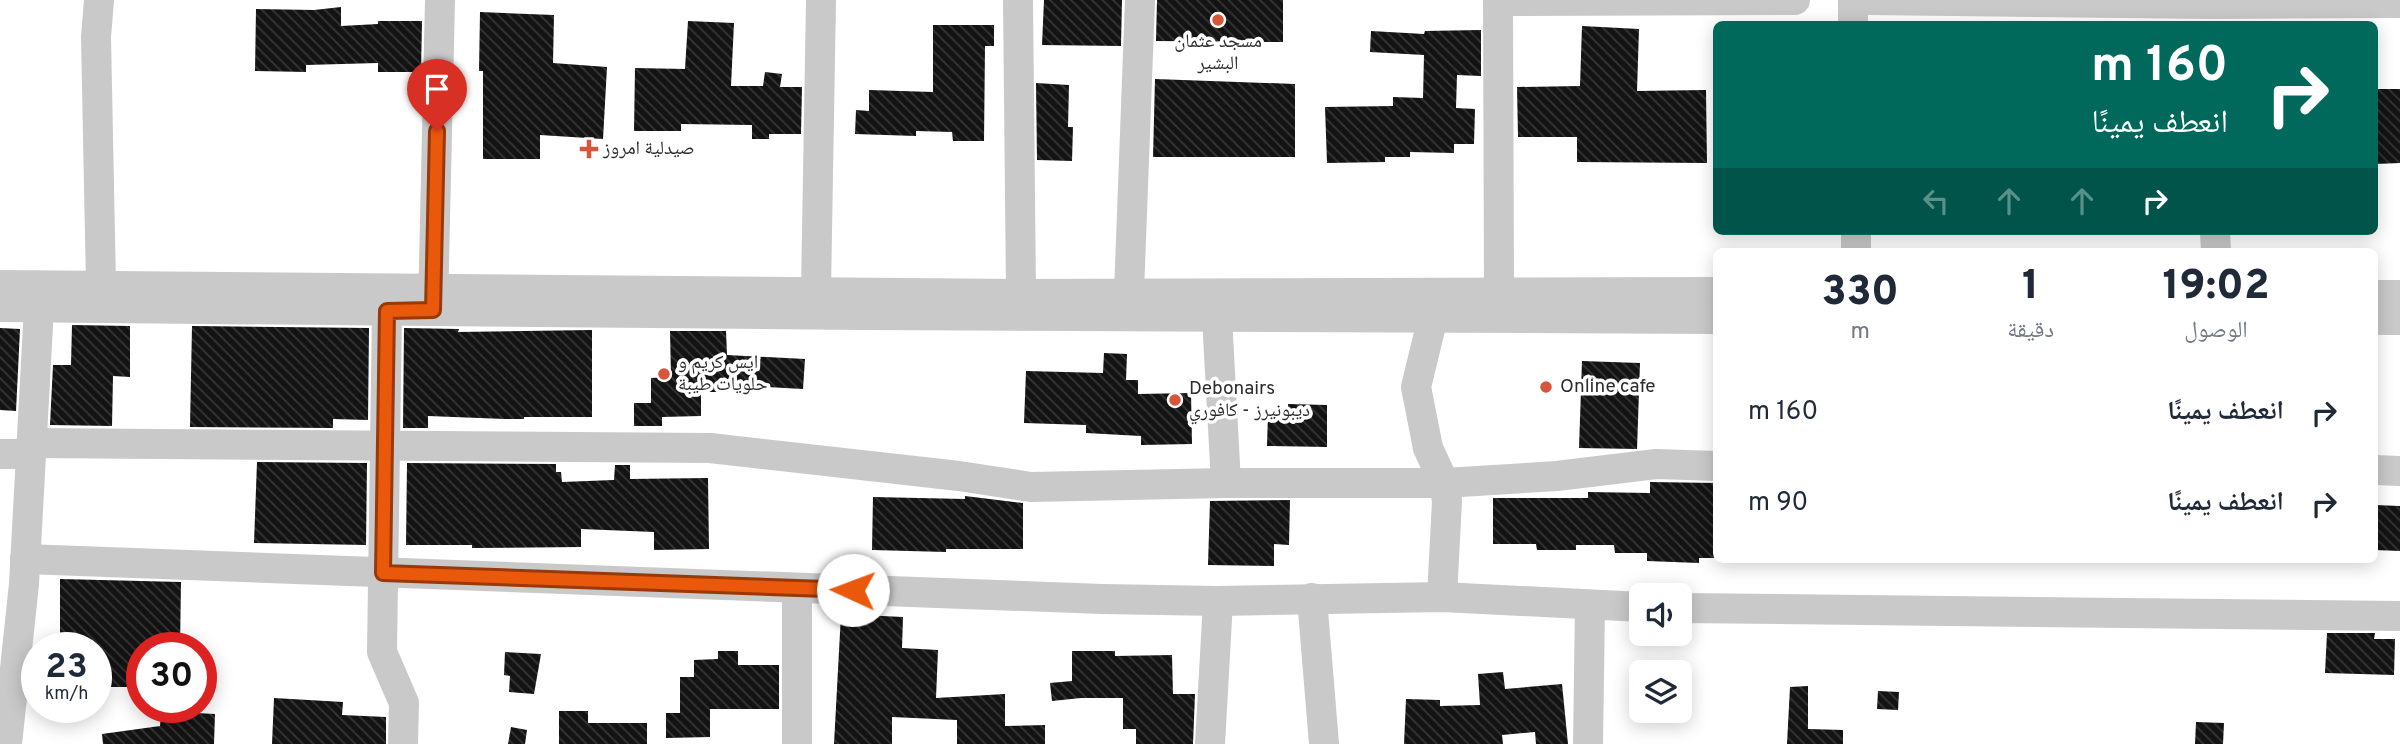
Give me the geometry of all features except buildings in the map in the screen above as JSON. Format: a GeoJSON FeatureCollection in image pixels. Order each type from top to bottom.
{"type":"FeatureCollection","features":[{"type":"Feature","properties":{"kind":"street"},"geometry":{"type":"LineString","coordinates":[[99,0],[96,37],[101,285]]}},
{"type":"Feature","properties":{"kind":"street"},"geometry":{"type":"LineString","coordinates":[[433,299],[440,0]]}},
{"type":"Feature","properties":{"kind":"street"},"geometry":{"type":"LineString","coordinates":[[816,291],[821,0]]}},
{"type":"Feature","properties":{"kind":"street"},"geometry":{"type":"LineString","coordinates":[[1018,0],[1021,294]]}},
{"type":"Feature","properties":{"kind":"street"},"geometry":{"type":"LineString","coordinates":[[1103,317],[1129,293],[1140,0]]}},
{"type":"Feature","properties":{"kind":"street"},"geometry":{"type":"LineString","coordinates":[[1474,317],[1499,292],[1498,0],[1795,0]]}},
{"type":"Feature","properties":{"kind":"street"},"geometry":{"type":"LineString","coordinates":[[1853,0],[1853,21]]}},
{"type":"Feature","properties":{"kind":"street"},"geometry":{"type":"LineString","coordinates":[[1868,0],[2212,10],[2400,3]]}},
{"type":"Feature","properties":{"kind":"street"},"geometry":{"type":"LineString","coordinates":[[0,285],[101,285],[433,299],[1103,317],[1713,319]]}},
{"type":"Feature","properties":{"kind":"street"},"geometry":{"type":"LineString","coordinates":[[0,307],[387,311],[433,299],[816,291],[1021,294],[1713,292]]}},
{"type":"Feature","properties":{"kind":"street"},"geometry":{"type":"LineString","coordinates":[[2378,295],[2400,295]]}},
{"type":"Feature","properties":{"kind":"street"},"geometry":{"type":"LineString","coordinates":[[7,744],[16,576],[31,449],[38,307]]}},
{"type":"Feature","properties":{"kind":"street"},"geometry":{"type":"LineString","coordinates":[[387,311],[382,652],[404,703],[403,744]]}},
{"type":"Feature","properties":{"kind":"street"},"geometry":{"type":"LineString","coordinates":[[1217,317],[1226,483]]}},
{"type":"Feature","properties":{"kind":"street"},"geometry":{"type":"LineString","coordinates":[[1433,317],[1416,387],[1428,448],[1444,483],[1447,501],[1442,597]]}},
{"type":"Feature","properties":{"kind":"street"},"geometry":{"type":"LineString","coordinates":[[2378,320],[2400,320]]}},
{"type":"Feature","properties":{"kind":"street"},"geometry":{"type":"LineString","coordinates":[[0,454],[31,449],[386,444],[710,448],[959,476],[1031,487],[1226,483],[1444,483],[1557,477],[1656,464],[1713,466]]}},
{"type":"Feature","properties":{"kind":"street"},"geometry":{"type":"LineString","coordinates":[[2378,470],[2400,471]]}},
{"type":"Feature","properties":{"kind":"street"},"geometry":{"type":"LineString","coordinates":[[16,576],[383,573],[1102,599],[1218,601],[1442,597],[1629,607]]}},
{"type":"Feature","properties":{"kind":"street"},"geometry":{"type":"LineString","coordinates":[[797,588],[797,744]]}},
{"type":"Feature","properties":{"kind":"street"},"geometry":{"type":"LineString","coordinates":[[1312,598],[1324,744]]}},
{"type":"Feature","properties":{"kind":"street"},"geometry":{"type":"LineString","coordinates":[[1210,744],[1218,601]]}},
{"type":"Feature","properties":{"kind":"street"},"geometry":{"type":"LineString","coordinates":[[1588,744],[1590,606]]}},
{"type":"Feature","properties":{"kind":"street"},"geometry":{"type":"LineString","coordinates":[[1692,608],[2400,616]]}},
{"type":"Feature","properties":{"kind":"place","name":"مسجد عثمان البشير"},"geometry":{"type":"Point","coordinates":[1218,20]}},
{"type":"Feature","properties":{"kind":"place","name":"صيدلية امروز"},"geometry":{"type":"Point","coordinates":[589,149]}},
{"type":"Feature","properties":{"kind":"place","name":"ايس كريم و حلويات طيبة"},"geometry":{"type":"Point","coordinates":[664,374]}},
{"type":"Feature","properties":{"kind":"place","name":"Online cafe"},"geometry":{"type":"Point","coordinates":[1546,387]}},
{"type":"Feature","properties":{"kind":"place","name":"Debonairs ديبونيرز - كافوري"},"geometry":{"type":"Point","coordinates":[1175,400]}},
{"type":"Feature","properties":{"kind":"route"},"geometry":{"type":"LineString","coordinates":[[437,131],[433,310],[387,311],[383,573],[853,590]]}}]}
